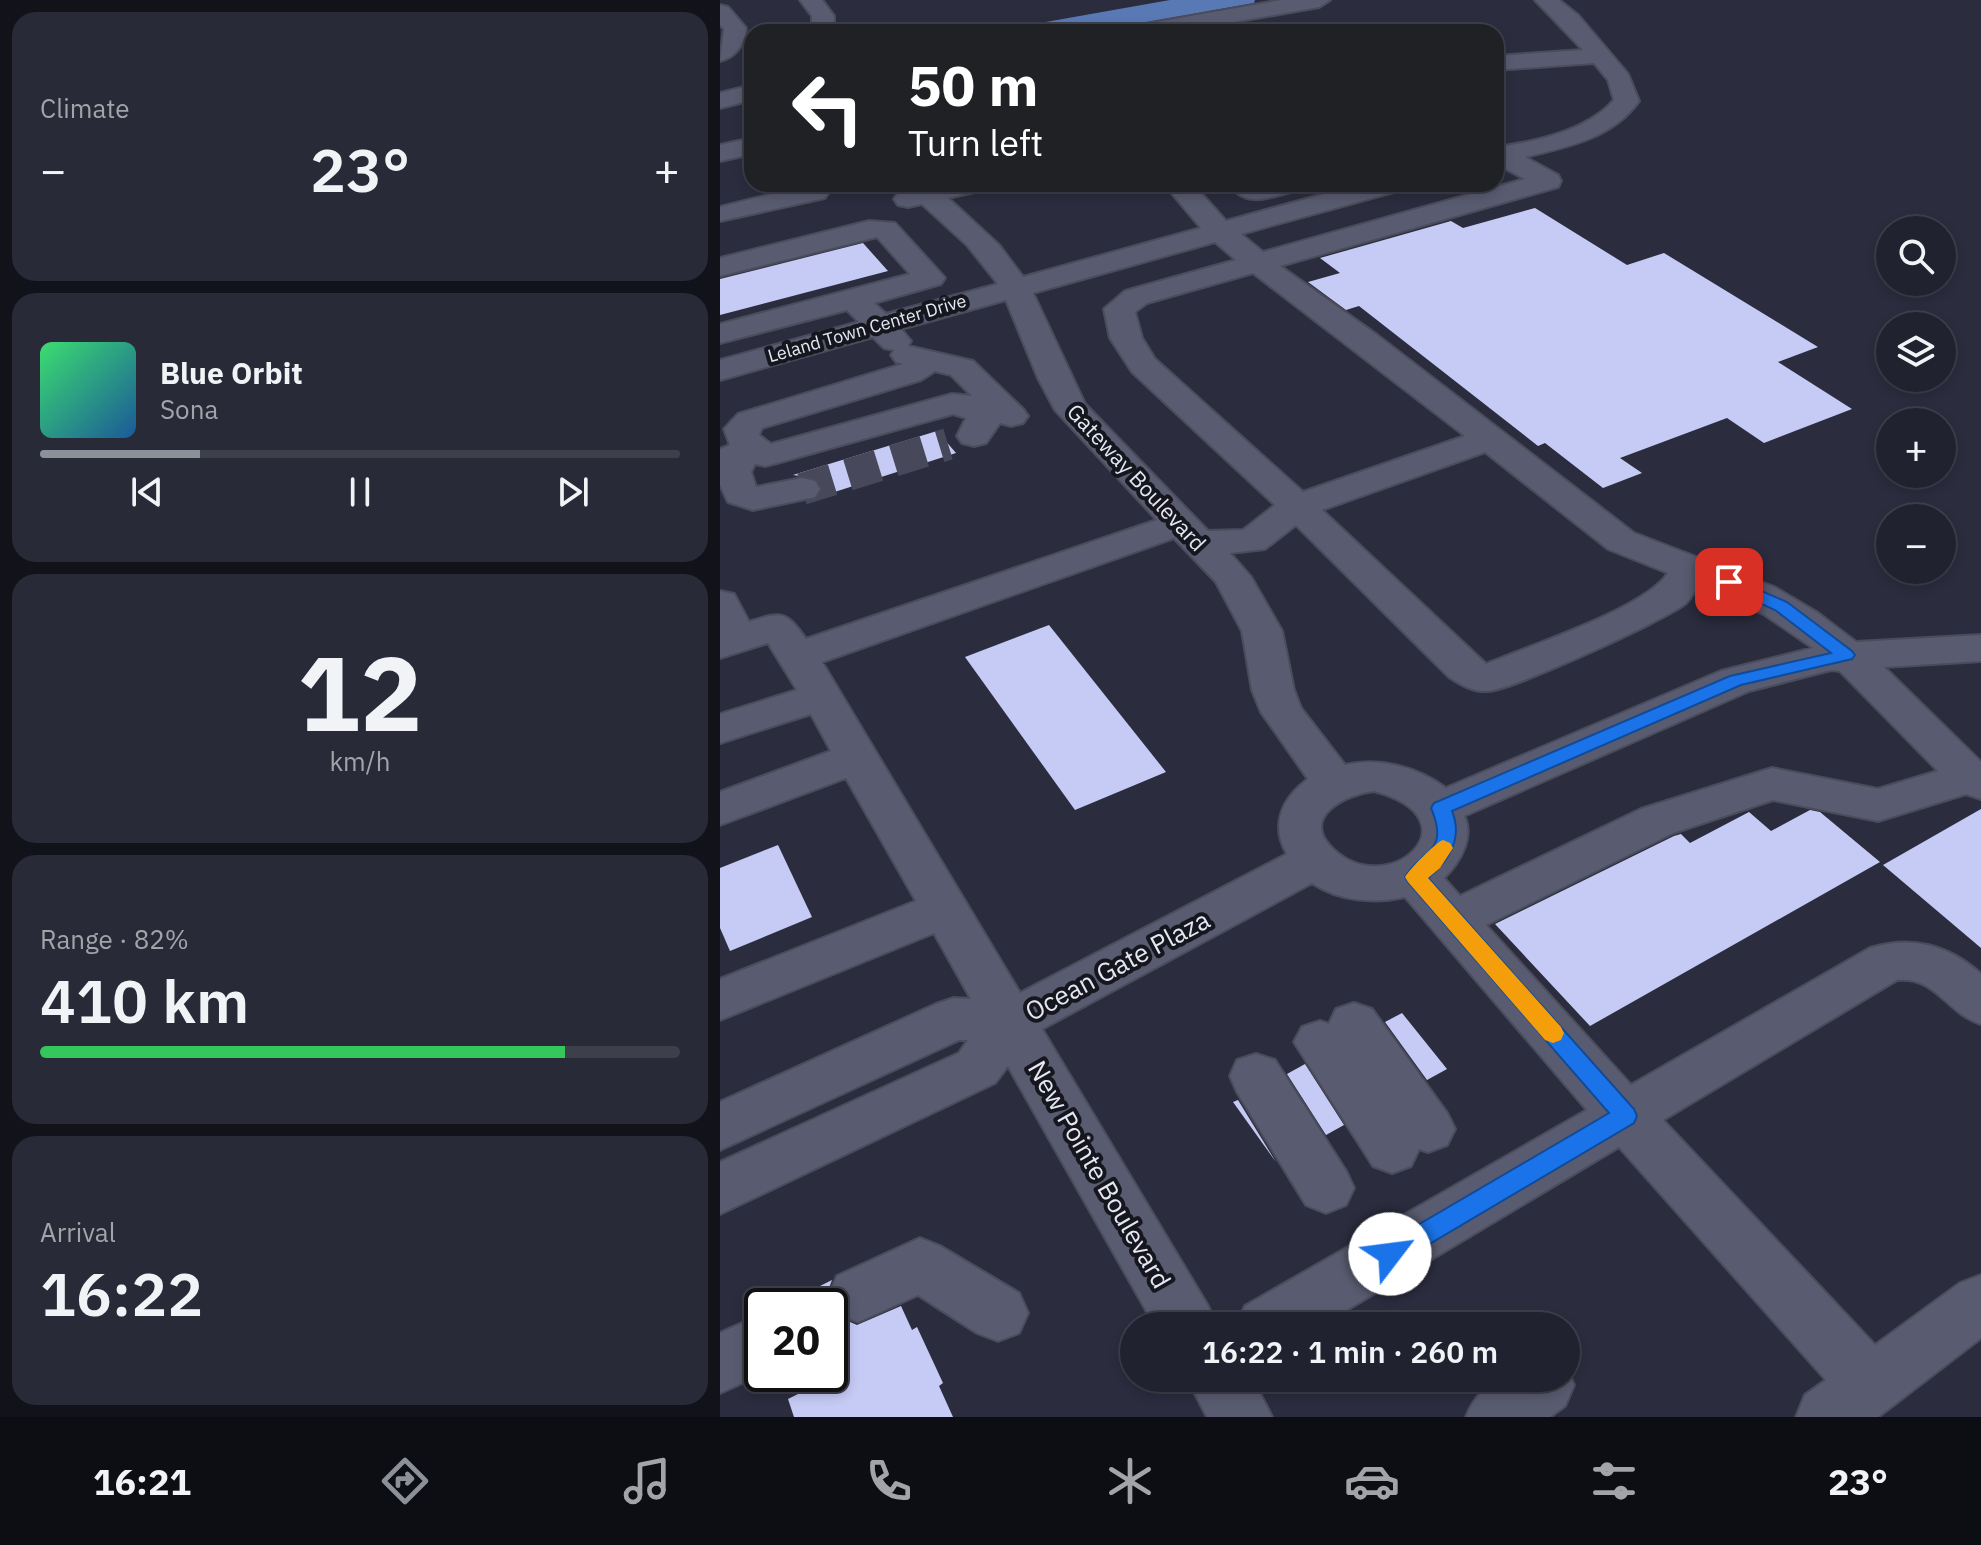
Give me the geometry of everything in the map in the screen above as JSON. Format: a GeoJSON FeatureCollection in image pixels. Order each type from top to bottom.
{"type":"FeatureCollection","features":[{"type":"Feature","properties":{"kind":"street"},"geometry":{"type":"LineString","coordinates":[[823,24],[823,16],[814,3],[845,0]]}},
{"type":"Feature","properties":{"kind":"street"},"geometry":{"type":"LineString","coordinates":[[1185,24],[1319,0]]}},
{"type":"Feature","properties":{"kind":"street"},"geometry":{"type":"LineString","coordinates":[[1228,24],[1343,0]]}},
{"type":"Feature","properties":{"kind":"street"},"geometry":{"type":"LineString","coordinates":[[1504,154],[1595,128],[1617,116],[1627,101],[1620,79],[1570,20],[1546,0]]}},
{"type":"Feature","properties":{"kind":"street"},"geometry":{"type":"LineString","coordinates":[[720,12],[735,28],[734,40],[720,54]]}},
{"type":"Feature","properties":{"kind":"street"},"geometry":{"type":"LineString","coordinates":[[1504,62],[1598,56]]}},
{"type":"Feature","properties":{"kind":"street"},"geometry":{"type":"LineString","coordinates":[[720,101],[744,103]]}},
{"type":"Feature","properties":{"kind":"street"},"geometry":{"type":"LineString","coordinates":[[720,118],[744,107]]}},
{"type":"Feature","properties":{"kind":"street"},"geometry":{"type":"LineString","coordinates":[[720,153],[744,148]]}},
{"type":"Feature","properties":{"kind":"street"},"geometry":{"type":"LineString","coordinates":[[1504,158],[1548,181],[1136,297],[1119,309],[1126,338],[1143,365],[1297,506],[1463,668],[1477,677],[1490,678],[1641,613],[1674,594],[1690,569]]}},
{"type":"Feature","properties":{"kind":"street"},"geometry":{"type":"LineString","coordinates":[[720,334],[930,278],[885,229],[730,241],[722,212],[815,192]]}},
{"type":"Feature","properties":{"kind":"street"},"geometry":{"type":"LineString","coordinates":[[720,267],[914,192]]}},
{"type":"Feature","properties":{"kind":"street","name":"Gateway Boulevard"},"geometry":{"type":"LineString","coordinates":[[925,192],[993,256],[1014,287],[1054,382],[1067,403],[1232,577],[1262,631],[1273,690],[1282,712],[1335,784]]}},
{"type":"Feature","properties":{"kind":"street"},"geometry":{"type":"LineString","coordinates":[[1187,192],[1219,231],[1621,541],[1781,606],[1846,655],[1976,780]]}},
{"type":"Feature","properties":{"kind":"street","name":"Leland Town Center Drive"},"geometry":{"type":"LineString","coordinates":[[720,370],[1362,192]]}},
{"type":"Feature","properties":{"kind":"street"},"geometry":{"type":"LineString","coordinates":[[853,299],[879,325],[921,357],[962,368],[1012,417]]}},
{"type":"Feature","properties":{"kind":"street"},"geometry":{"type":"LineString","coordinates":[[720,411],[921,357]]}},
{"type":"Feature","properties":{"kind":"street"},"geometry":{"type":"LineString","coordinates":[[802,489],[762,498],[741,494],[734,456],[743,439],[741,429],[750,421],[910,373],[921,357]]}},
{"type":"Feature","properties":{"kind":"street"},"geometry":{"type":"LineString","coordinates":[[734,456],[952,404],[971,406],[983,415],[983,424],[961,440],[998,429],[1012,417],[1067,403]]}},
{"type":"Feature","properties":{"kind":"street"},"geometry":{"type":"LineString","coordinates":[[798,656],[1189,533],[1252,541],[1297,506],[1491,438]]}},
{"type":"Feature","properties":{"kind":"street"},"geometry":{"type":"LineString","coordinates":[[720,603],[728,642]]}},
{"type":"Feature","properties":{"kind":"street","name":"New Pointe Boulevard"},"geometry":{"type":"LineString","coordinates":[[728,642],[776,626],[798,656],[1179,1312]]}},
{"type":"Feature","properties":{"kind":"street"},"geometry":{"type":"LineString","coordinates":[[1441,808],[1725,685],[1782,668],[1846,655],[1981,648]]}},
{"type":"Feature","properties":{"kind":"street"},"geometry":{"type":"LineString","coordinates":[[720,729],[822,696]]}},
{"type":"Feature","properties":{"kind":"street"},"geometry":{"type":"LineString","coordinates":[[720,809],[859,757]]}},
{"type":"Feature","properties":{"kind":"street"},"geometry":{"type":"LineString","coordinates":[[1364,777],[1395,779],[1421,790],[1441,808],[1447,836],[1442,850],[1433,863],[1415,877],[1374,884],[1351,881],[1330,874],[1313,861],[1302,845],[1299,827],[1310,802],[1335,784],[1364,777]]}},
{"type":"Feature","properties":{"kind":"street"},"geometry":{"type":"LineString","coordinates":[[1454,920],[1657,821],[1772,784],[1878,805],[1976,780]]}},
{"type":"Feature","properties":{"kind":"street","name":"Ocean Gate Plaza"},"geometry":{"type":"LineString","coordinates":[[720,1189],[977,1068],[1012,1021],[1313,861]]}},
{"type":"Feature","properties":{"kind":"street"},"geometry":{"type":"LineString","coordinates":[[1415,877],[1625,1116],[1849,1401],[1981,1303]]}},
{"type":"Feature","properties":{"kind":"street"},"geometry":{"type":"LineString","coordinates":[[720,1000],[945,909]]}},
{"type":"Feature","properties":{"kind":"street"},"geometry":{"type":"LineString","coordinates":[[1290,1312],[1887,962],[1906,958],[1926,961],[1942,969],[1981,1004]]}},
{"type":"Feature","properties":{"kind":"street"},"geometry":{"type":"LineString","coordinates":[[720,1127],[954,1019],[1012,1021]]}},
{"type":"Feature","properties":{"kind":"street"},"geometry":{"type":"LineString","coordinates":[[1337,1033],[1410,1139]]}},
{"type":"Feature","properties":{"kind":"street"},"geometry":{"type":"LineString","coordinates":[[1256,1076],[1326,1188]]}},
{"type":"Feature","properties":{"kind":"street"},"geometry":{"type":"LineString","coordinates":[[858,1295],[920,1265],[998,1313]]}},
{"type":"Feature","properties":{"kind":"street"},"geometry":{"type":"LineString","coordinates":[[720,1364],[744,1352]]}},
{"type":"Feature","properties":{"kind":"street"},"geometry":{"type":"LineString","coordinates":[[1226,1392],[1241,1417]]}},
{"type":"Feature","properties":{"kind":"water"},"geometry":{"type":"Polygon","coordinates":[[[1170,0],[1255,0],[1254,3],[1137,24],[1034,24],[1170,0]]]}},
{"type":"Feature","properties":{"kind":"building"},"geometry":{"type":"Polygon","coordinates":[[[1535,208],[1627,265],[1664,253],[1818,347],[1778,362],[1852,409],[1764,443],[1727,418],[1620,458],[1642,473],[1603,488],[1545,443],[1538,446],[1359,306],[1346,310],[1308,282],[1340,273],[1320,258],[1451,221],[1463,228],[1535,208]]]}},
{"type":"Feature","properties":{"kind":"building"},"geometry":{"type":"Polygon","coordinates":[[[863,243],[888,271],[720,315],[720,279],[863,243]]]}},
{"type":"Feature","properties":{"kind":"building"},"geometry":{"type":"Polygon","coordinates":[[[937,431],[956,453],[819,497],[823,487],[818,479],[793,475],[937,431]]]}},
{"type":"Feature","properties":{"kind":"building"},"geometry":{"type":"Polygon","coordinates":[[[1049,625],[1166,772],[1075,810],[965,657],[1049,625]]]}},
{"type":"Feature","properties":{"kind":"building"},"geometry":{"type":"Polygon","coordinates":[[[1981,809],[1981,948],[1883,865],[1981,809]]]}},
{"type":"Feature","properties":{"kind":"building"},"geometry":{"type":"Polygon","coordinates":[[[1810,810],[1820,812],[1880,862],[1590,1026],[1495,924],[1674,836],[1681,834],[1690,843],[1749,812],[1771,831],[1810,810]]]}},
{"type":"Feature","properties":{"kind":"building"},"geometry":{"type":"Polygon","coordinates":[[[778,845],[812,917],[730,951],[720,928],[720,868],[778,845]]]}},
{"type":"Feature","properties":{"kind":"building"},"geometry":{"type":"Polygon","coordinates":[[[1402,1013],[1447,1069],[1427,1080],[1385,1022],[1402,1013]]]}},
{"type":"Feature","properties":{"kind":"building"},"geometry":{"type":"Polygon","coordinates":[[[1305,1064],[1344,1125],[1326,1135],[1287,1074],[1305,1064]]]}},
{"type":"Feature","properties":{"kind":"building"},"geometry":{"type":"Polygon","coordinates":[[[1238,1100],[1276,1162],[1233,1102],[1238,1100]]]}},
{"type":"Feature","properties":{"kind":"building"},"geometry":{"type":"Polygon","coordinates":[[[832,1280],[829,1288],[816,1288],[832,1280]]]}},
{"type":"Feature","properties":{"kind":"building"},"geometry":{"type":"Polygon","coordinates":[[[901,1306],[912,1330],[917,1327],[943,1383],[939,1386],[953,1417],[794,1417],[788,1399],[802,1392],[848,1392],[848,1321],[857,1325],[901,1306]]]}},
{"type":"Feature","properties":{"kind":"tunnel"},"geometry":{"type":"LineString","coordinates":[[802,489],[948,444]]}},
{"type":"Feature","properties":{"kind":"slow traffic"},"geometry":{"type":"LineString","coordinates":[[1443,848],[1433,863],[1415,877],[1553,1033]]}},
{"type":"Feature","properties":{"kind":"route"},"geometry":{"type":"LineString","coordinates":[[1390,1254],[1625,1116],[1415,877],[1433,863],[1442,850],[1447,836],[1441,808],[1691,698],[1782,668],[1846,655],[1781,606],[1729,582]]}}]}
